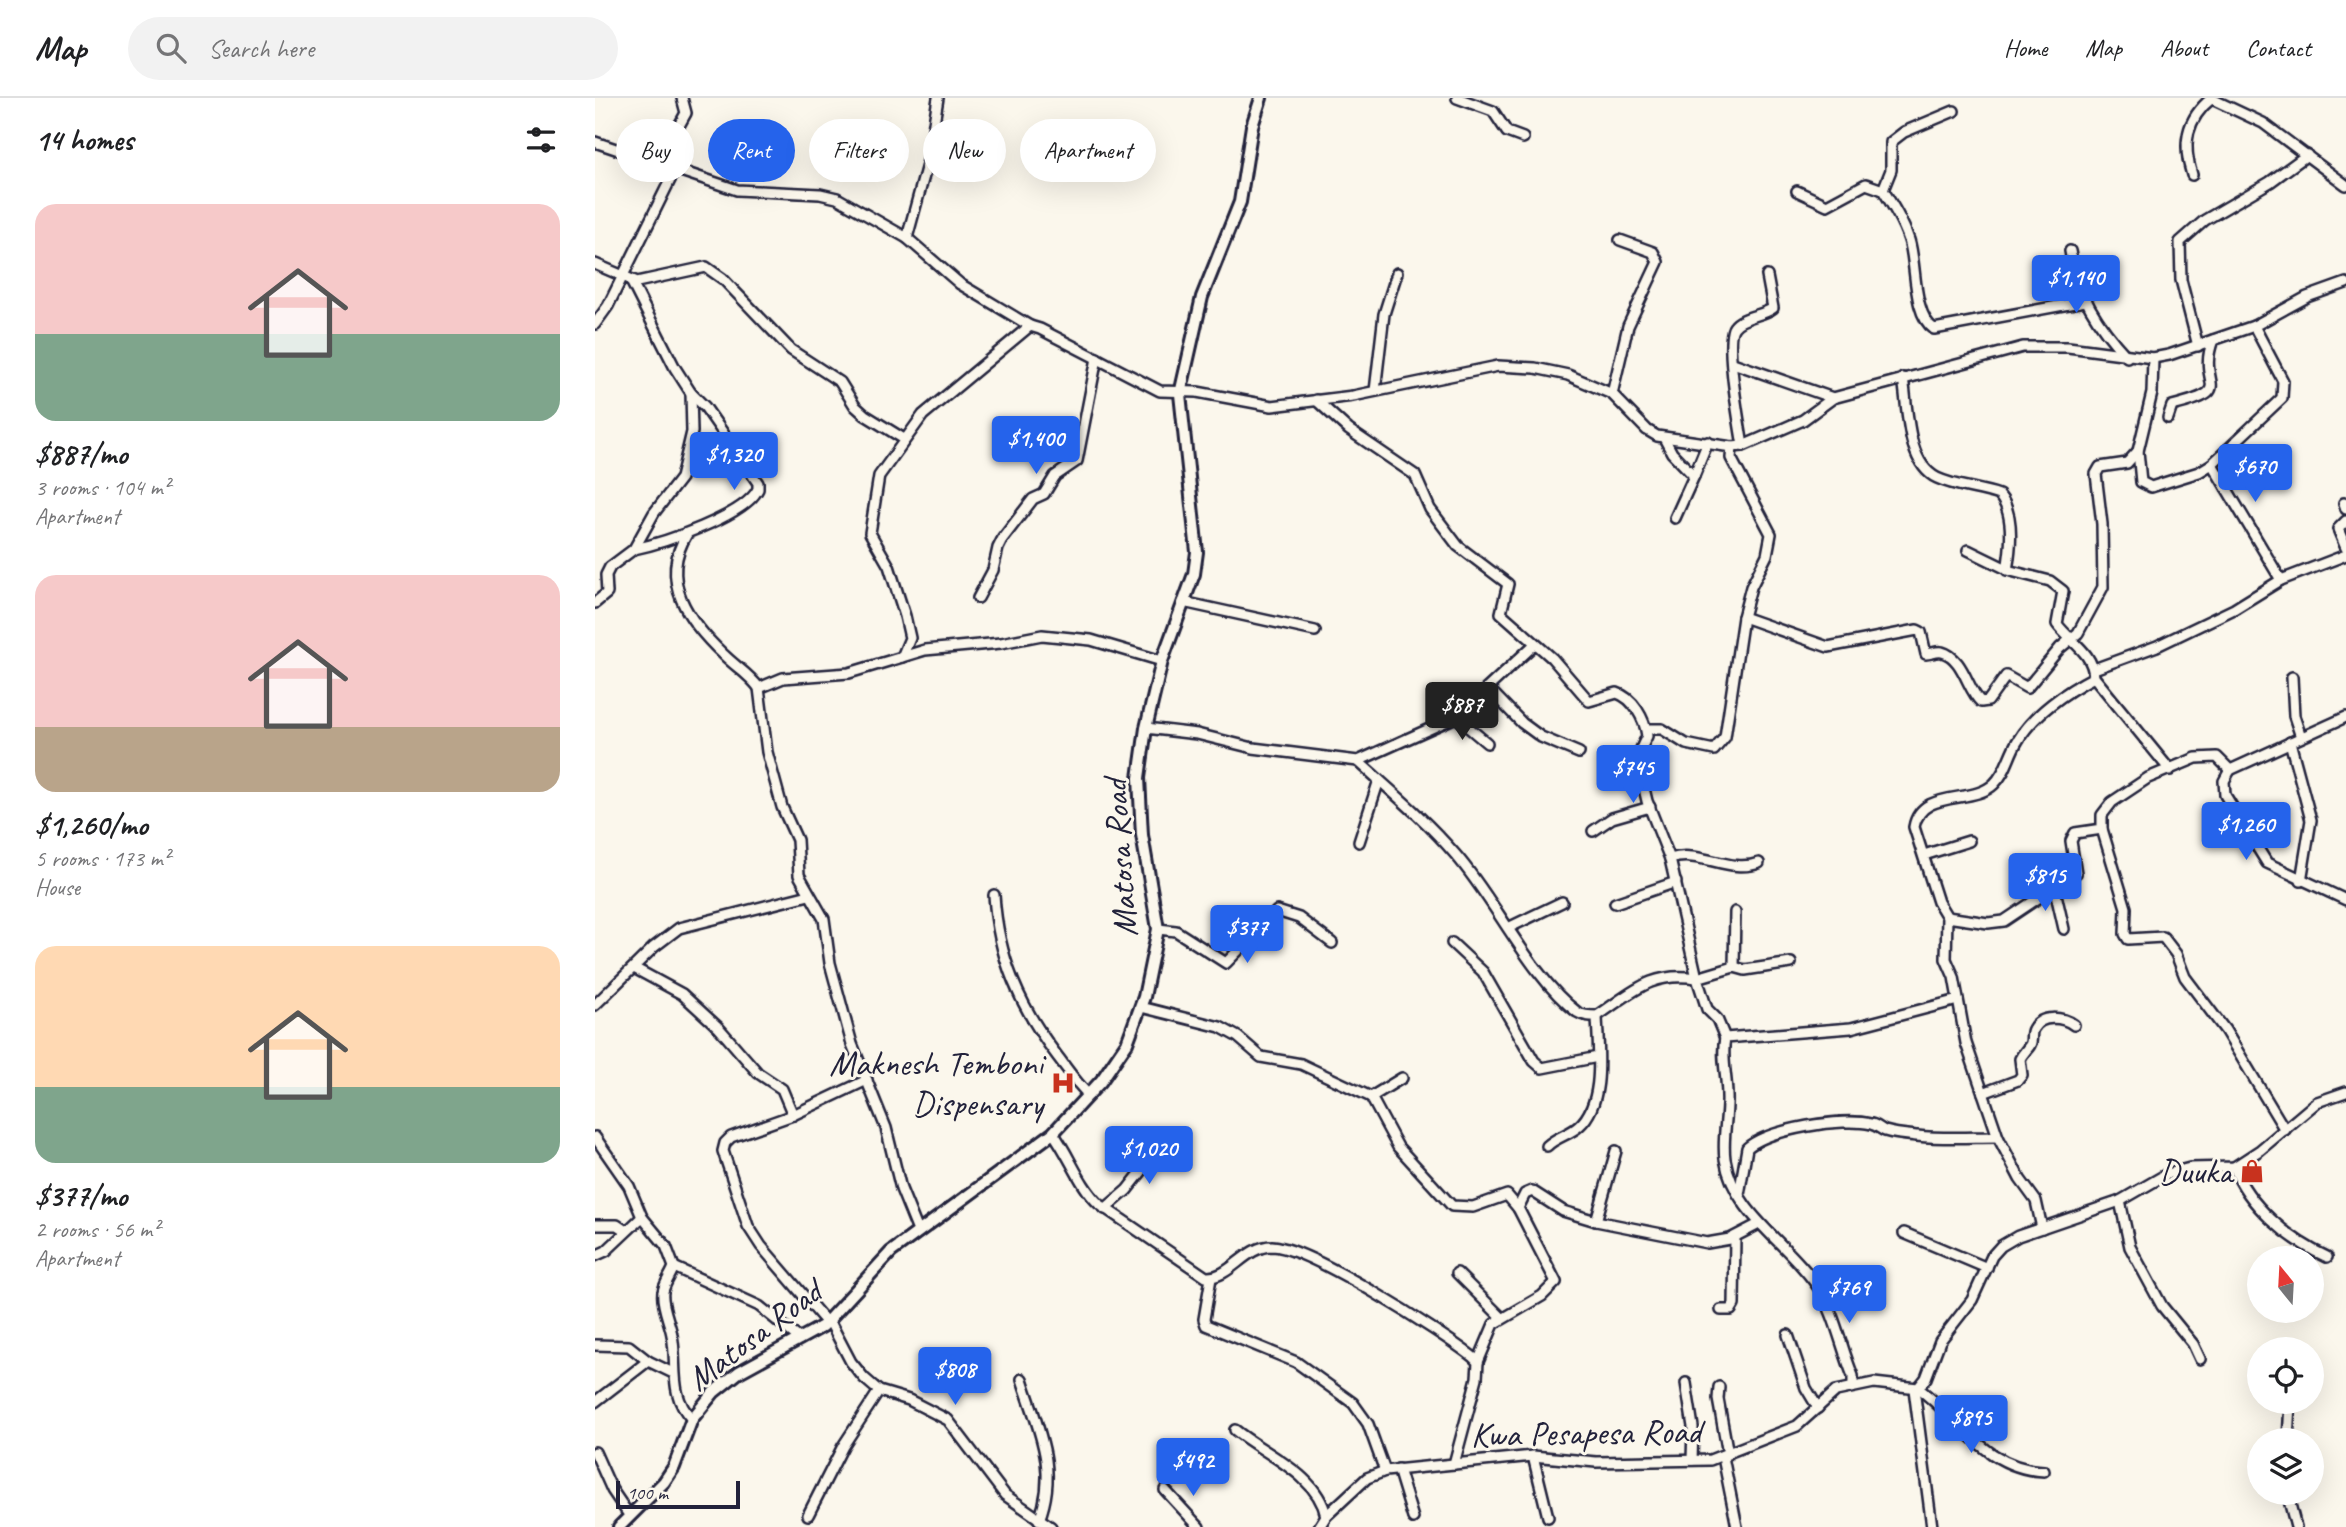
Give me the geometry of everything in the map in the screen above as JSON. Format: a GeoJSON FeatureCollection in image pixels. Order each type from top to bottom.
{"type":"FeatureCollection","features":[{"type":"Feature","properties":{"kind":"street"},"geometry":{"type":"LineString","coordinates":[[682,98],[686,113],[683,119]]}},
{"type":"Feature","properties":{"kind":"street"},"geometry":{"type":"LineString","coordinates":[[908,238],[928,161],[938,98]]}},
{"type":"Feature","properties":{"kind":"street","name":"Matosa Road"},"geometry":{"type":"LineString","coordinates":[[619,1527],[657,1490],[674,1467],[692,1419],[714,1392],[739,1372],[828,1321],[873,1268],[918,1231],[1053,1133],[1089,1095],[1123,1049],[1141,1007],[1159,929],[1138,795],[1146,727],[1162,662],[1194,574],[1197,552],[1180,394],[1202,298],[1240,202],[1252,126],[1261,98]]}},
{"type":"Feature","properties":{"kind":"street"},"geometry":{"type":"LineString","coordinates":[[1457,98],[1493,111],[1507,132],[1523,138]]}},
{"type":"Feature","properties":{"kind":"street"},"geometry":{"type":"LineString","coordinates":[[2192,175],[2185,141],[2195,116],[2212,98],[2263,123],[2346,185]]}},
{"type":"Feature","properties":{"kind":"street"},"geometry":{"type":"LineString","coordinates":[[1883,190],[1891,170],[1891,142],[1904,132],[1954,111]]}},
{"type":"Feature","properties":{"kind":"street"},"geometry":{"type":"LineString","coordinates":[[595,142],[616,149]]}},
{"type":"Feature","properties":{"kind":"street"},"geometry":{"type":"LineString","coordinates":[[2198,346],[2181,280],[2178,256],[2180,242],[2204,220],[2270,182],[2307,155]]}},
{"type":"Feature","properties":{"kind":"street"},"geometry":{"type":"LineString","coordinates":[[694,176],[737,190],[828,195],[867,213],[908,238],[960,284],[1030,326],[1160,391],[1180,394],[1197,392],[1272,406],[1375,391],[1498,366],[1535,368],[1568,375],[1612,394],[1647,430],[1664,438],[1732,447],[1743,446],[1803,420],[1833,398],[2023,347],[2068,347],[2127,357],[2153,358],[2198,346],[2254,326],[2307,297],[2346,283]]}},
{"type":"Feature","properties":{"kind":"street"},"geometry":{"type":"LineString","coordinates":[[595,324],[627,279],[670,182]]}},
{"type":"Feature","properties":{"kind":"street"},"geometry":{"type":"LineString","coordinates":[[1797,191],[1827,205],[1866,184],[1883,190],[1909,239],[1918,298],[1931,327],[1982,322],[2085,302]]}},
{"type":"Feature","properties":{"kind":"street"},"geometry":{"type":"LineString","coordinates":[[1612,394],[1628,326],[1658,262],[1653,252],[1620,240]]}},
{"type":"Feature","properties":{"kind":"street"},"geometry":{"type":"LineString","coordinates":[[2070,251],[2074,276],[2085,302],[2109,338],[2127,357]]}},
{"type":"Feature","properties":{"kind":"street"},"geometry":{"type":"LineString","coordinates":[[595,264],[627,279],[660,278],[696,267],[706,267],[717,273],[791,350],[805,362],[827,372],[840,382],[855,406],[904,439]]}},
{"type":"Feature","properties":{"kind":"street"},"geometry":{"type":"LineString","coordinates":[[1375,391],[1384,314],[1397,273]]}},
{"type":"Feature","properties":{"kind":"street"},"geometry":{"type":"LineString","coordinates":[[1743,446],[1733,390],[1731,340],[1734,326],[1773,308],[1767,275]]}},
{"type":"Feature","properties":{"kind":"street"},"geometry":{"type":"LineString","coordinates":[[595,603],[607,593],[606,575],[610,568],[634,550],[687,534],[747,501],[758,489],[758,483],[675,368],[627,279]]}},
{"type":"Feature","properties":{"kind":"street"},"geometry":{"type":"LineString","coordinates":[[902,657],[910,638],[905,616],[889,566],[870,533],[876,484],[884,466],[931,408],[1030,326]]}},
{"type":"Feature","properties":{"kind":"street"},"geometry":{"type":"LineString","coordinates":[[2153,358],[2153,393],[2138,451],[2141,482],[2151,487],[2199,472],[2212,464],[2282,398],[2283,381],[2254,326]]}},
{"type":"Feature","properties":{"kind":"street"},"geometry":{"type":"LineString","coordinates":[[2168,418],[2172,406],[2208,395],[2213,385],[2207,354],[2213,340]]}},
{"type":"Feature","properties":{"kind":"street"},"geometry":{"type":"LineString","coordinates":[[978,598],[993,570],[997,548],[1003,538],[1033,499],[1044,494],[1055,476],[1077,461],[1097,358]]}},
{"type":"Feature","properties":{"kind":"street"},"geometry":{"type":"LineString","coordinates":[[1733,363],[1833,398]]}},
{"type":"Feature","properties":{"kind":"street"},"geometry":{"type":"LineString","coordinates":[[1903,378],[1913,441],[1928,471],[1940,480],[1993,493],[2002,499],[2010,531],[2007,569]]}},
{"type":"Feature","properties":{"kind":"street"},"geometry":{"type":"LineString","coordinates":[[634,550],[654,513],[681,478],[692,432],[691,393]]}},
{"type":"Feature","properties":{"kind":"street"},"geometry":{"type":"LineString","coordinates":[[1316,400],[1349,430],[1415,475],[1430,509],[1458,546],[1508,584],[1501,613],[1552,658],[1589,701],[1613,693],[1625,696],[1646,729],[1647,736],[1637,758],[1650,807],[1670,859],[1697,978],[1707,1009],[1717,1019],[1725,1038],[1725,1159],[1739,1195],[1759,1224],[1811,1278],[1826,1301],[1853,1376],[1853,1385]]}},
{"type":"Feature","properties":{"kind":"street"},"geometry":{"type":"LineString","coordinates":[[1664,438],[1672,453],[1694,476]]}},
{"type":"Feature","properties":{"kind":"street"},"geometry":{"type":"LineString","coordinates":[[1675,518],[1708,442]]}},
{"type":"Feature","properties":{"kind":"street"},"geometry":{"type":"LineString","coordinates":[[1646,729],[1662,729],[1674,739],[1714,750],[1725,737],[1743,617],[1751,587],[1767,555],[1771,534],[1731,458],[1732,447]]}},
{"type":"Feature","properties":{"kind":"street"},"geometry":{"type":"LineString","coordinates":[[1743,617],[1828,647],[1917,630],[1921,632],[1926,654],[1940,652],[1947,655],[1962,670],[1978,700],[1984,702],[2006,676],[2025,688],[2029,687],[2085,623],[2103,587],[2103,538],[2096,474],[2100,467],[2127,463],[2138,451]]}},
{"type":"Feature","properties":{"kind":"street"},"geometry":{"type":"LineString","coordinates":[[2212,464],[2281,580]]}},
{"type":"Feature","properties":{"kind":"street"},"geometry":{"type":"LineString","coordinates":[[2346,521],[2338,529],[2346,548]]}},
{"type":"Feature","properties":{"kind":"street"},"geometry":{"type":"LineString","coordinates":[[687,534],[675,558],[683,606],[722,653],[747,673],[759,688],[767,752],[782,807],[797,839],[800,875],[824,919],[833,974],[852,1044],[887,1128],[904,1197],[918,1231]]}},
{"type":"Feature","properties":{"kind":"street"},"geometry":{"type":"LineString","coordinates":[[1968,550],[2007,569],[2050,581],[2063,591],[2057,624],[2071,638],[2094,673],[2170,771]]}},
{"type":"Feature","properties":{"kind":"street"},"geometry":{"type":"LineString","coordinates":[[2042,1228],[2036,1201],[2020,1179],[1998,1137],[1966,1043],[1954,977],[1946,959],[1947,917],[1938,902],[1917,838],[1916,820],[1930,806],[1952,796],[1981,792],[1994,785],[2024,731],[2094,673],[2203,624],[2281,580],[2346,555]]}},
{"type":"Feature","properties":{"kind":"street"},"geometry":{"type":"LineString","coordinates":[[1183,602],[1315,631]]}},
{"type":"Feature","properties":{"kind":"street"},"geometry":{"type":"LineString","coordinates":[[759,688],[783,678],[849,673],[925,650],[1001,643],[1042,635],[1091,640],[1162,662]]}},
{"type":"Feature","properties":{"kind":"street"},"geometry":{"type":"LineString","coordinates":[[1146,727],[1197,734],[1253,748],[1357,761],[1456,717],[1535,644]]}},
{"type":"Feature","properties":{"kind":"street"},"geometry":{"type":"LineString","coordinates":[[2292,677],[2294,716],[2301,737]]}},
{"type":"Feature","properties":{"kind":"street"},"geometry":{"type":"LineString","coordinates":[[1488,688],[1522,723],[1541,737],[1579,753]]}},
{"type":"Feature","properties":{"kind":"street"},"geometry":{"type":"LineString","coordinates":[[1456,717],[1487,743]]}},
{"type":"Feature","properties":{"kind":"street"},"geometry":{"type":"LineString","coordinates":[[2346,717],[2230,770],[2224,781],[2225,794],[2257,852],[2267,863],[2346,900]]}},
{"type":"Feature","properties":{"kind":"street"},"geometry":{"type":"LineString","coordinates":[[2290,742],[2311,820],[2301,881]]}},
{"type":"Feature","properties":{"kind":"street"},"geometry":{"type":"LineString","coordinates":[[2230,770],[2217,757],[2207,756],[2148,778],[2112,802],[2102,815],[2102,829],[2126,908],[2125,934],[2128,939],[2163,937],[2170,944],[2185,977],[2225,1030],[2285,1130]]}},
{"type":"Feature","properties":{"kind":"street"},"geometry":{"type":"LineString","coordinates":[[1357,761],[1401,797],[1454,852],[1510,927],[1536,969],[1578,1013],[1597,1016],[1657,979],[1675,975],[1697,978],[1734,967],[1745,970],[1791,963]]}},
{"type":"Feature","properties":{"kind":"street"},"geometry":{"type":"LineString","coordinates":[[1359,842],[1379,780]]}},
{"type":"Feature","properties":{"kind":"street"},"geometry":{"type":"LineString","coordinates":[[1593,831],[1612,818],[1650,807]]}},
{"type":"Feature","properties":{"kind":"street"},"geometry":{"type":"LineString","coordinates":[[1947,917],[1988,923],[2004,921],[2055,890],[2076,873],[2072,836],[2079,832],[2102,829]]}},
{"type":"Feature","properties":{"kind":"street"},"geometry":{"type":"LineString","coordinates":[[1924,855],[1969,841]]}},
{"type":"Feature","properties":{"kind":"street"},"geometry":{"type":"LineString","coordinates":[[1670,859],[1682,855],[1748,867],[1759,863]]}},
{"type":"Feature","properties":{"kind":"street"},"geometry":{"type":"LineString","coordinates":[[1615,903],[1676,882]]}},
{"type":"Feature","properties":{"kind":"street"},"geometry":{"type":"LineString","coordinates":[[2055,890],[2064,929]]}},
{"type":"Feature","properties":{"kind":"street"},"geometry":{"type":"LineString","coordinates":[[595,1005],[679,928],[809,895]]}},
{"type":"Feature","properties":{"kind":"street"},"geometry":{"type":"LineString","coordinates":[[994,895],[1001,952],[1016,992],[1042,1037],[1089,1095]]}},
{"type":"Feature","properties":{"kind":"street"},"geometry":{"type":"LineString","coordinates":[[1510,927],[1562,902]]}},
{"type":"Feature","properties":{"kind":"street"},"geometry":{"type":"LineString","coordinates":[[1159,929],[1176,931],[1226,963],[1277,911],[1299,918],[1332,943]]}},
{"type":"Feature","properties":{"kind":"street"},"geometry":{"type":"LineString","coordinates":[[1734,967],[1735,912]]}},
{"type":"Feature","properties":{"kind":"street"},"geometry":{"type":"LineString","coordinates":[[1452,943],[1483,972],[1534,1060],[1542,1068],[1598,1057]]}},
{"type":"Feature","properties":{"kind":"street"},"geometry":{"type":"LineString","coordinates":[[634,968],[682,994],[719,1028],[758,1073],[782,1089],[793,1115]]}},
{"type":"Feature","properties":{"kind":"street"},"geometry":{"type":"LineString","coordinates":[[1725,1038],[1851,1028],[1958,1000]]}},
{"type":"Feature","properties":{"kind":"street"},"geometry":{"type":"LineString","coordinates":[[1141,1007],[1220,1027],[1238,1037],[1261,1057],[1301,1063],[1371,1097],[1398,1147],[1447,1203],[1468,1208],[1505,1194],[1518,1208],[1556,1282],[1542,1296],[1502,1318],[1487,1335],[1454,1464]]}},
{"type":"Feature","properties":{"kind":"street"},"geometry":{"type":"LineString","coordinates":[[1547,1146],[1555,1138],[1577,1129],[1585,1120],[1595,1094],[1597,1016]]}},
{"type":"Feature","properties":{"kind":"street"},"geometry":{"type":"LineString","coordinates":[[1983,1093],[2018,1080],[2022,1074],[2020,1059],[2031,1044],[2033,1028],[2039,1022],[2046,1018],[2067,1019],[2074,1025]]}},
{"type":"Feature","properties":{"kind":"street"},"geometry":{"type":"LineString","coordinates":[[1371,1097],[1402,1078]]}},
{"type":"Feature","properties":{"kind":"street"},"geometry":{"type":"LineString","coordinates":[[867,1080],[793,1115],[731,1137],[725,1143],[723,1151],[748,1226],[761,1246],[828,1321],[851,1362],[879,1391],[909,1399],[948,1420],[966,1439],[989,1477],[1015,1503],[1051,1527]]}},
{"type":"Feature","properties":{"kind":"street"},"geometry":{"type":"LineString","coordinates":[[1933,1527],[1916,1389],[1926,1378],[1940,1341],[1972,1300],[2001,1245],[2120,1201],[2149,1182],[2177,1171],[2234,1167],[2285,1130],[2299,1114],[2317,1102],[2346,1092]]}},
{"type":"Feature","properties":{"kind":"street"},"geometry":{"type":"LineString","coordinates":[[1739,1195],[1747,1148],[1754,1142],[1778,1134],[1821,1125],[1856,1122],[1874,1124],[1882,1130],[1915,1136],[1949,1139],[1998,1137]]}},
{"type":"Feature","properties":{"kind":"street"},"geometry":{"type":"LineString","coordinates":[[1053,1133],[1067,1152],[1089,1195],[1182,1262],[1211,1278]]}},
{"type":"Feature","properties":{"kind":"street"},"geometry":{"type":"LineString","coordinates":[[595,1138],[629,1186],[642,1217],[666,1245],[674,1267],[662,1296],[673,1338],[673,1373],[680,1403],[692,1419]]}},
{"type":"Feature","properties":{"kind":"street"},"geometry":{"type":"LineString","coordinates":[[1105,1209],[1127,1190],[1167,1139]]}},
{"type":"Feature","properties":{"kind":"street"},"geometry":{"type":"LineString","coordinates":[[1596,1221],[1616,1151]]}},
{"type":"Feature","properties":{"kind":"street"},"geometry":{"type":"LineString","coordinates":[[2234,1167],[2241,1186],[2255,1201],[2308,1249],[2327,1257]]}},
{"type":"Feature","properties":{"kind":"street"},"geometry":{"type":"LineString","coordinates":[[1518,1208],[1525,1194],[1532,1191],[1563,1212],[1707,1243],[1735,1237],[1759,1224]]}},
{"type":"Feature","properties":{"kind":"street"},"geometry":{"type":"LineString","coordinates":[[2120,1201],[2130,1247],[2162,1306],[2193,1344],[2200,1359]]}},
{"type":"Feature","properties":{"kind":"street"},"geometry":{"type":"LineString","coordinates":[[595,1256],[606,1251],[642,1217]]}},
{"type":"Feature","properties":{"kind":"street"},"geometry":{"type":"LineString","coordinates":[[595,1225],[617,1225],[626,1231]]}},
{"type":"Feature","properties":{"kind":"street"},"geometry":{"type":"LineString","coordinates":[[1904,1233],[1987,1268]]}},
{"type":"Feature","properties":{"kind":"street"},"geometry":{"type":"LineString","coordinates":[[1721,1310],[1731,1310],[1734,1306],[1735,1237]]}},
{"type":"Feature","properties":{"kind":"street"},"geometry":{"type":"LineString","coordinates":[[1385,1471],[1368,1424],[1353,1403],[1296,1362],[1206,1325],[1204,1319],[1211,1278],[1257,1249],[1284,1248],[1322,1264],[1377,1295],[1459,1346],[1478,1362]]}},
{"type":"Feature","properties":{"kind":"street"},"geometry":{"type":"LineString","coordinates":[[674,1267],[759,1306],[800,1339]]}},
{"type":"Feature","properties":{"kind":"street"},"geometry":{"type":"LineString","coordinates":[[1458,1273],[1502,1318]]}},
{"type":"Feature","properties":{"kind":"street"},"geometry":{"type":"LineString","coordinates":[[1788,1335],[1806,1388],[1818,1408]]}},
{"type":"Feature","properties":{"kind":"street"},"geometry":{"type":"LineString","coordinates":[[595,1345],[629,1346],[648,1362],[673,1373]]}},
{"type":"Feature","properties":{"kind":"street"},"geometry":{"type":"LineString","coordinates":[[595,1402],[648,1362]]}},
{"type":"Feature","properties":{"kind":"street"},"geometry":{"type":"LineString","coordinates":[[1021,1379],[1042,1439],[1049,1475],[1048,1496],[1039,1520]]}},
{"type":"Feature","properties":{"kind":"street"},"geometry":{"type":"LineString","coordinates":[[1686,1383],[1693,1427],[1692,1460]]}},
{"type":"Feature","properties":{"kind":"street","name":"Kwa Pesapesa Road"},"geometry":{"type":"LineString","coordinates":[[1319,1527],[1326,1516],[1367,1478],[1385,1471],[1533,1456],[1596,1462],[1692,1460],[1726,1455],[1797,1426],[1836,1391],[1853,1385],[1894,1384],[1916,1389]]}},
{"type":"Feature","properties":{"kind":"street"},"geometry":{"type":"LineString","coordinates":[[1719,1387],[1718,1399],[1737,1527]]}},
{"type":"Feature","properties":{"kind":"street"},"geometry":{"type":"LineString","coordinates":[[1916,1389],[1993,1455],[2016,1469],[2044,1471]]}},
{"type":"Feature","properties":{"kind":"street"},"geometry":{"type":"LineString","coordinates":[[808,1515],[843,1446],[879,1391]]}},
{"type":"Feature","properties":{"kind":"street"},"geometry":{"type":"LineString","coordinates":[[1235,1430],[1311,1486],[1324,1503],[1326,1516]]}},
{"type":"Feature","properties":{"kind":"street"},"geometry":{"type":"LineString","coordinates":[[595,1452],[612,1490],[629,1516]]}},
{"type":"Feature","properties":{"kind":"street"},"geometry":{"type":"LineString","coordinates":[[1533,1456],[1548,1517]]}},
{"type":"Feature","properties":{"kind":"street"},"geometry":{"type":"LineString","coordinates":[[1398,1469],[1413,1518]]}},
{"type":"Feature","properties":{"kind":"street"},"geometry":{"type":"LineString","coordinates":[[1165,1490],[1199,1527]]}},
{"type":"Feature","properties":{"kind":"street"},"geometry":{"type":"LineString","coordinates":[[2290,1505],[2296,1527]]}},
{"type":"Feature","properties":{"kind":"place","name":"Maknesh Temboni Dispensary"},"geometry":{"type":"Point","coordinates":[1063,1083]}},
{"type":"Feature","properties":{"kind":"place","name":"Duuka"},"geometry":{"type":"Point","coordinates":[2252,1171]}}]}
